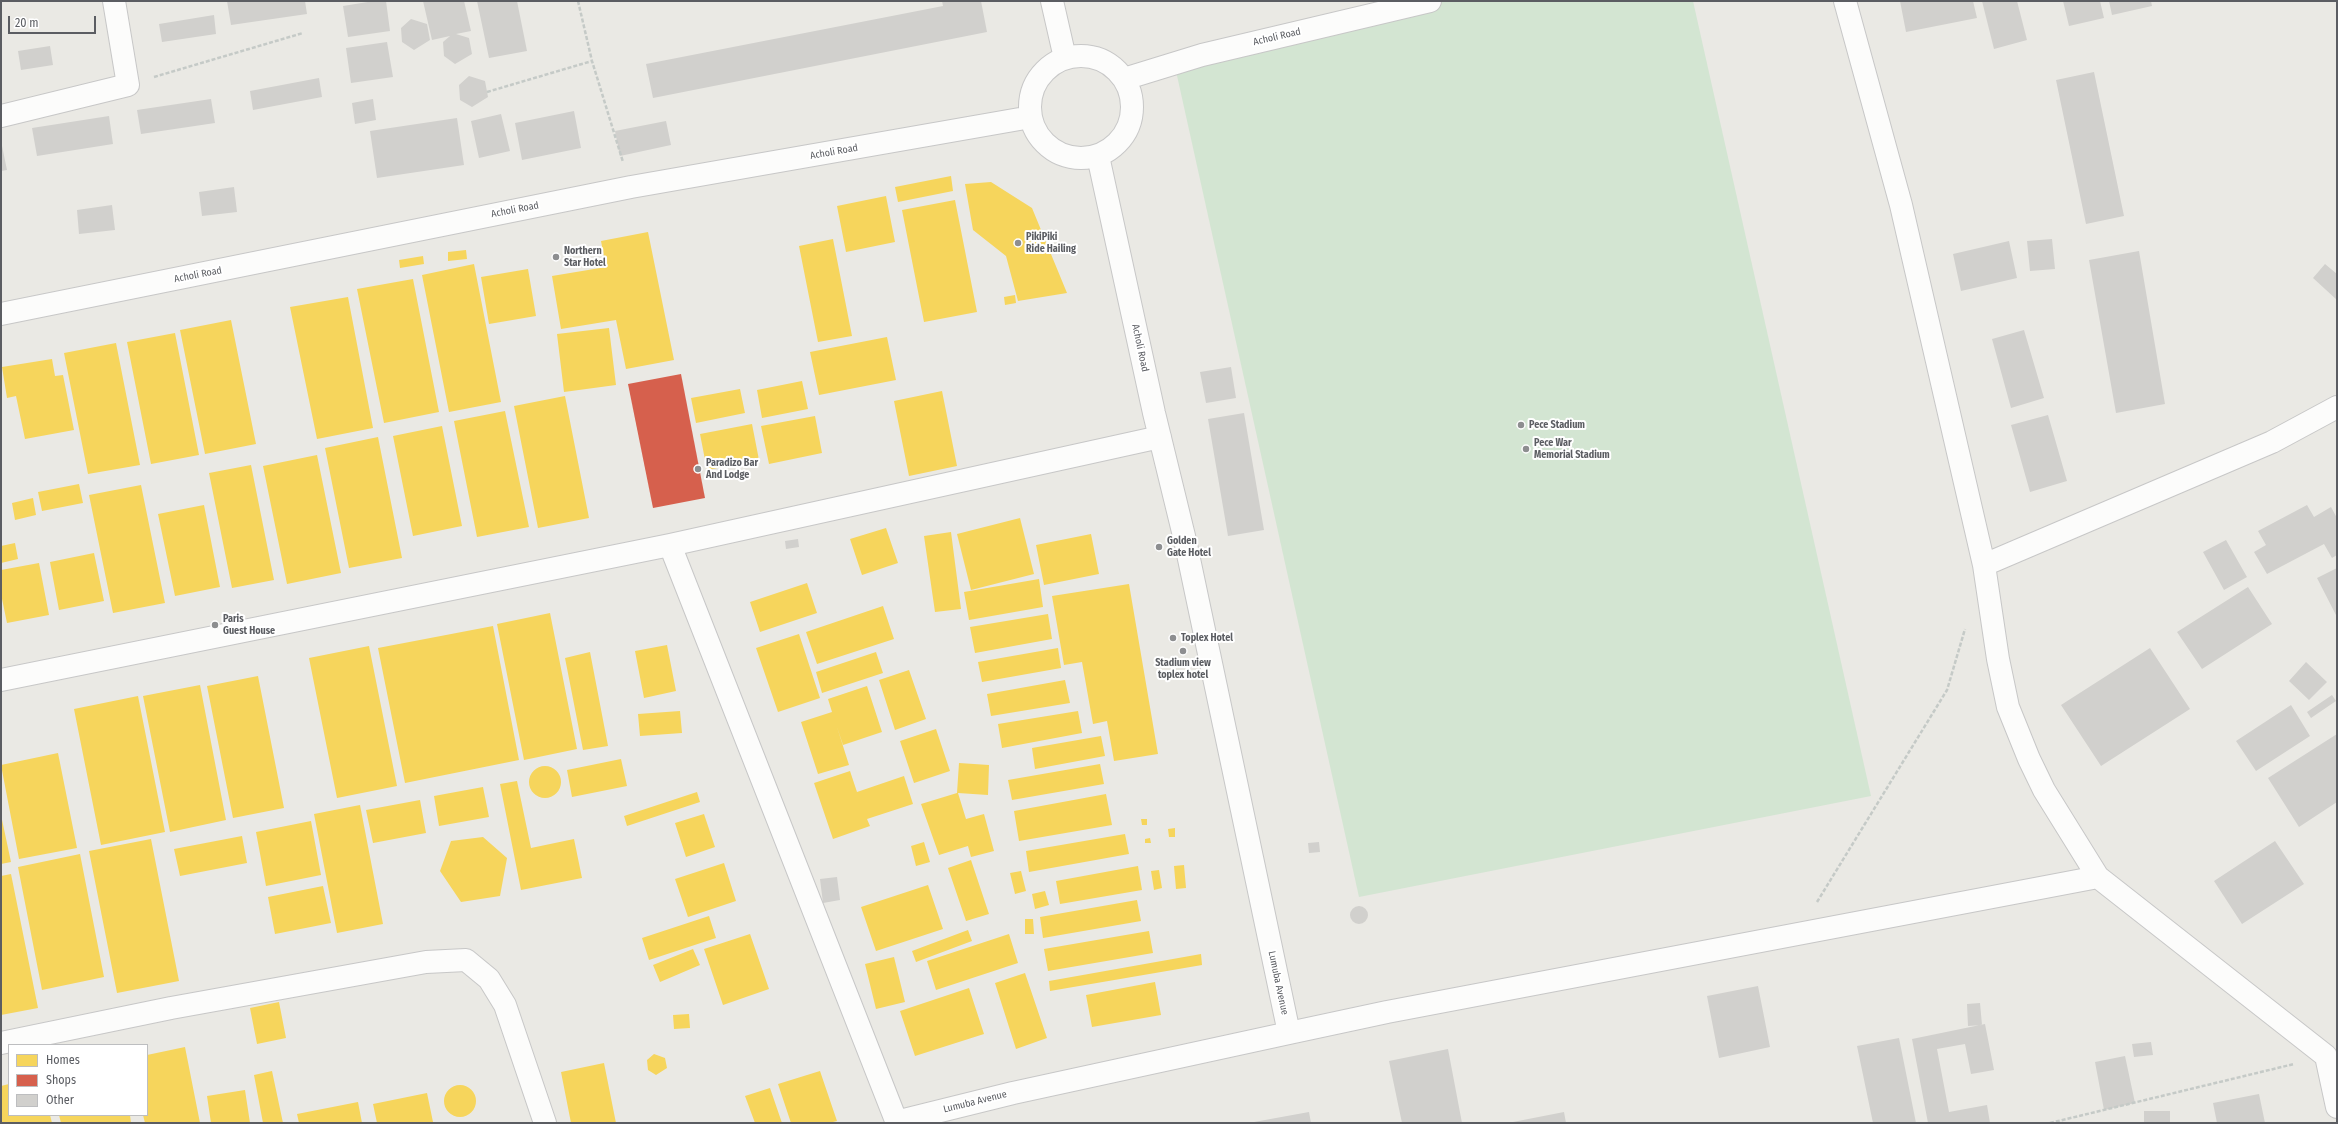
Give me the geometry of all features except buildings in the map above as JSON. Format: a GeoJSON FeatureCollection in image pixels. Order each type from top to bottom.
{"type":"FeatureCollection","features":[{"type":"Feature","properties":{"kind":"street"},"geometry":{"type":"LineString","coordinates":[[1,116],[128,85],[114,1]]}},
{"type":"Feature","properties":{"kind":"street"},"geometry":{"type":"LineString","coordinates":[[1052,1],[1065,58]]}},
{"type":"Feature","properties":{"kind":"street","name":"Acholi Road"},"geometry":{"type":"LineString","coordinates":[[1124,79],[1202,55],[1430,1]]}},
{"type":"Feature","properties":{"kind":"street"},"geometry":{"type":"LineString","coordinates":[[1845,1],[1901,205],[1984,565],[1998,659],[2008,706],[2044,790],[2098,877],[2332,1053],[2337,1107]]}},
{"type":"Feature","properties":{"kind":"street"},"geometry":{"type":"LineString","coordinates":[[1078,56],[1098,59],[1116,69],[1130,90],[1133,104],[1132,117],[1120,141],[1110,150],[1098,156],[1083,158],[1069,156],[1056,151],[1044,142],[1036,130],[1031,117],[1032,92],[1037,81],[1054,63],[1065,58],[1078,56]]}},
{"type":"Feature","properties":{"kind":"street","name":"Acholi Road"},"geometry":{"type":"LineString","coordinates":[[1,314],[630,187],[1031,117]]}},
{"type":"Feature","properties":{"kind":"street","name":"Acholi Road"},"geometry":{"type":"LineString","coordinates":[[1098,156],[1160,437],[1185,540]]}},
{"type":"Feature","properties":{"kind":"street"},"geometry":{"type":"LineString","coordinates":[[1984,565],[2272,442],[2337,407]]}},
{"type":"Feature","properties":{"kind":"street"},"geometry":{"type":"LineString","coordinates":[[1,680],[670,546],[1160,437]]}},
{"type":"Feature","properties":{"kind":"street","name":"Lumuba Avenue"},"geometry":{"type":"LineString","coordinates":[[897,1122],[1013,1093],[1289,1034],[1185,540]]}},
{"type":"Feature","properties":{"kind":"street"},"geometry":{"type":"LineString","coordinates":[[670,546],[897,1122]]}},
{"type":"Feature","properties":{"kind":"street"},"geometry":{"type":"LineString","coordinates":[[1289,1034],[1387,1012],[2098,877]]}},
{"type":"Feature","properties":{"kind":"street"},"geometry":{"type":"LineString","coordinates":[[1,1043],[172,1008],[402,966],[426,962],[466,960],[488,979],[505,1005],[545,1123]]}},
{"type":"Feature","properties":{"kind":"path"},"geometry":{"type":"LineString","coordinates":[[578,1],[592,61],[630,187]]}},
{"type":"Feature","properties":{"kind":"path"},"geometry":{"type":"LineString","coordinates":[[128,85],[303,33]]}},
{"type":"Feature","properties":{"kind":"path"},"geometry":{"type":"LineString","coordinates":[[487,92],[592,61]]}},
{"type":"Feature","properties":{"kind":"path"},"geometry":{"type":"LineString","coordinates":[[1797,935],[1947,690],[1967,624]]}},
{"type":"Feature","properties":{"kind":"path"},"geometry":{"type":"LineString","coordinates":[[2050,1123],[2332,1053]]}},
{"type":"Feature","properties":{"kind":"green space","name":"Pece Stadium"},"geometry":{"type":"Polygon","coordinates":[[[1426,1],[1693,1],[1871,796],[1359,897],[1172,53],[1426,1]]]}},
{"type":"Feature","properties":{"kind":"place","name":"PikiPiki Ride Hailing"},"geometry":{"type":"Point","coordinates":[1018,243]}},
{"type":"Feature","properties":{"kind":"place","name":"Northern Star Hotel"},"geometry":{"type":"Point","coordinates":[556,257]}},
{"type":"Feature","properties":{"kind":"place","name":"Pece Stadium"},"geometry":{"type":"Point","coordinates":[1521,425]}},
{"type":"Feature","properties":{"kind":"place","name":"Pece War Memorial Stadium"},"geometry":{"type":"Point","coordinates":[1526,449]}},
{"type":"Feature","properties":{"kind":"place","name":"Paradizo Bar And Lodge"},"geometry":{"type":"Point","coordinates":[698,469]}},
{"type":"Feature","properties":{"kind":"place","name":"Golden Gate Hotel"},"geometry":{"type":"Point","coordinates":[1159,547]}},
{"type":"Feature","properties":{"kind":"place","name":"Paris Guest House"},"geometry":{"type":"Point","coordinates":[215,625]}},
{"type":"Feature","properties":{"kind":"place","name":"Toplex Hotel"},"geometry":{"type":"Point","coordinates":[1173,638]}},
{"type":"Feature","properties":{"kind":"place","name":"Stadium view toplex hotel"},"geometry":{"type":"Point","coordinates":[1183,651]}}]}
